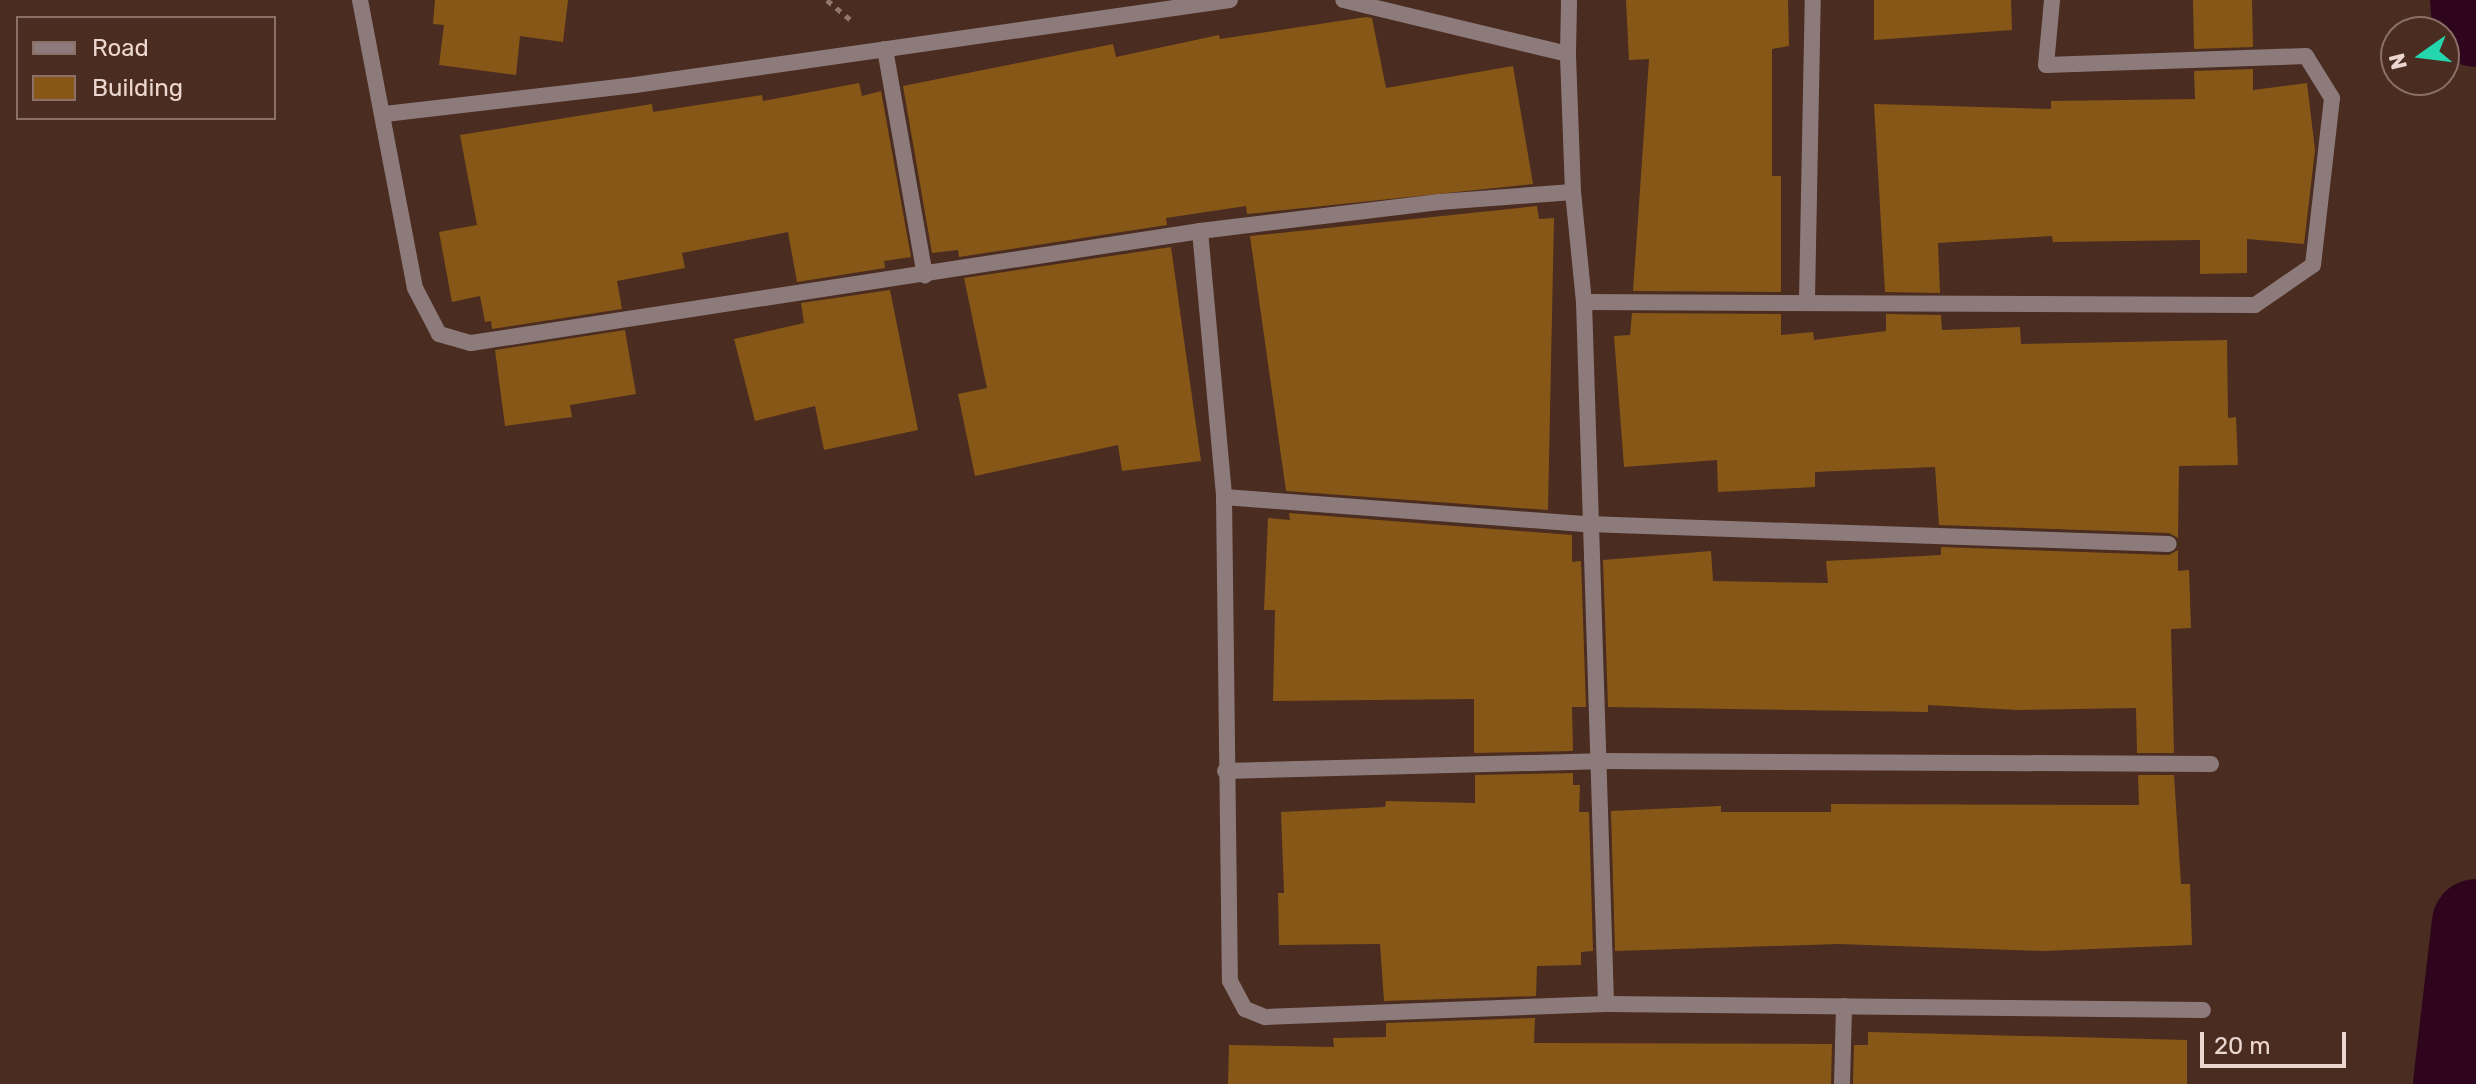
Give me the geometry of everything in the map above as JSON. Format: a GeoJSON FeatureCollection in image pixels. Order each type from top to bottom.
{"type":"FeatureCollection","features":[{"type":"Feature","properties":{"kind":"street"},"geometry":{"type":"LineString","coordinates":[[360,0],[385,114],[415,288],[439,334],[471,343],[1200,231],[1439,202],[1573,192]]}},
{"type":"Feature","properties":{"kind":"street"},"geometry":{"type":"LineString","coordinates":[[385,114],[885,49],[1230,0]]}},
{"type":"Feature","properties":{"kind":"street"},"geometry":{"type":"LineString","coordinates":[[1343,0],[1568,54]]}},
{"type":"Feature","properties":{"kind":"street"},"geometry":{"type":"LineString","coordinates":[[1569,0],[1573,192],[1584,302],[1587,524],[1606,1004]]}},
{"type":"Feature","properties":{"kind":"street"},"geometry":{"type":"LineString","coordinates":[[1807,299],[1813,0]]}},
{"type":"Feature","properties":{"kind":"street"},"geometry":{"type":"LineString","coordinates":[[1584,302],[1807,299],[2255,305],[2313,265],[2332,98],[2306,56],[2046,65],[2052,0]]}},
{"type":"Feature","properties":{"kind":"street"},"geometry":{"type":"LineString","coordinates":[[885,49],[925,275]]}},
{"type":"Feature","properties":{"kind":"street"},"geometry":{"type":"LineString","coordinates":[[1200,231],[1224,497],[1230,981],[1245,1009],[1265,1017],[1606,1004],[2203,1010]]}},
{"type":"Feature","properties":{"kind":"street"},"geometry":{"type":"LineString","coordinates":[[1224,497],[1587,524],[2169,544]]}},
{"type":"Feature","properties":{"kind":"street"},"geometry":{"type":"LineString","coordinates":[[1225,771],[1598,761],[2211,764]]}},
{"type":"Feature","properties":{"kind":"street"},"geometry":{"type":"LineString","coordinates":[[1842,1084],[1844,1006]]}},
{"type":"Feature","properties":{"kind":"building"},"geometry":{"type":"Polygon","coordinates":[[[435,0],[568,0],[563,42],[520,36],[516,75],[439,65],[444,25],[433,24],[435,0]]]}},
{"type":"Feature","properties":{"kind":"building"},"geometry":{"type":"Polygon","coordinates":[[[1626,0],[1788,0],[1789,46],[1772,49],[1772,176],[1781,176],[1781,292],[1633,291],[1649,59],[1629,60],[1626,0]]]}},
{"type":"Feature","properties":{"kind":"building"},"geometry":{"type":"Polygon","coordinates":[[[1874,0],[2011,0],[2012,30],[1874,40],[1874,0]]]}},
{"type":"Feature","properties":{"kind":"building"},"geometry":{"type":"Polygon","coordinates":[[[2193,0],[2252,0],[2253,47],[2194,49],[2193,0]]]}},
{"type":"Feature","properties":{"kind":"building"},"geometry":{"type":"Polygon","coordinates":[[[1372,18],[1386,88],[1513,66],[1533,184],[1247,214],[1246,206],[1166,218],[1167,225],[959,257],[958,250],[932,253],[903,86],[1113,44],[1116,57],[1219,35],[1220,39],[1372,18]]]}},
{"type":"Feature","properties":{"kind":"building"},"geometry":{"type":"Polygon","coordinates":[[[2253,69],[2253,90],[2307,83],[2315,150],[2304,244],[2247,239],[2247,273],[2200,274],[2200,240],[2053,242],[2052,236],[1938,243],[1940,293],[1885,292],[1874,104],[2051,109],[2051,101],[2195,99],[2194,71],[2253,69]]]}},
{"type":"Feature","properties":{"kind":"building"},"geometry":{"type":"Polygon","coordinates":[[[859,83],[862,96],[881,91],[911,257],[884,261],[885,268],[797,282],[788,232],[682,253],[685,268],[617,281],[622,309],[492,329],[491,321],[485,322],[480,296],[452,302],[439,232],[477,225],[460,135],[652,104],[653,112],[762,95],[763,101],[859,83]]]}},
{"type":"Feature","properties":{"kind":"building"},"geometry":{"type":"Polygon","coordinates":[[[1537,206],[1539,219],[1554,218],[1548,510],[1286,491],[1250,236],[1537,206]]]}},
{"type":"Feature","properties":{"kind":"building"},"geometry":{"type":"Polygon","coordinates":[[[1171,247],[1201,461],[1122,471],[1118,445],[975,476],[958,394],[987,388],[964,278],[1171,247]]]}},
{"type":"Feature","properties":{"kind":"building"},"geometry":{"type":"Polygon","coordinates":[[[890,290],[918,430],[824,450],[815,406],[755,421],[734,339],[804,323],[801,303],[890,290]]]}},
{"type":"Feature","properties":{"kind":"building"},"geometry":{"type":"Polygon","coordinates":[[[1632,313],[1781,314],[1781,335],[1813,332],[1814,340],[1886,331],[1886,314],[1941,315],[1942,330],[2020,327],[2021,344],[2227,340],[2228,418],[2236,417],[2238,465],[2179,466],[2178,538],[2169,533],[1939,525],[1935,467],[1815,472],[1815,487],[1718,492],[1717,460],[1624,467],[1614,336],[1630,335],[1632,313]]]}},
{"type":"Feature","properties":{"kind":"building"},"geometry":{"type":"Polygon","coordinates":[[[625,330],[636,394],[570,405],[572,417],[505,426],[495,350],[625,330]]]}},
{"type":"Feature","properties":{"kind":"building"},"geometry":{"type":"Polygon","coordinates":[[[1289,513],[1572,535],[1572,562],[1581,561],[1586,707],[1572,707],[1573,751],[1474,753],[1474,699],[1273,701],[1275,610],[1264,610],[1268,518],[1290,520],[1289,513]]]}},
{"type":"Feature","properties":{"kind":"building"},"geometry":{"type":"Polygon","coordinates":[[[1941,547],[2169,555],[2178,550],[2178,571],[2189,570],[2191,628],[2171,629],[2174,753],[2137,753],[2136,708],[2017,710],[1928,705],[1928,712],[1608,707],[1603,560],[1711,551],[1713,581],[1828,583],[1826,561],[1941,555],[1941,547]]]}},
{"type":"Feature","properties":{"kind":"building"},"geometry":{"type":"Polygon","coordinates":[[[1573,773],[1573,785],[1580,785],[1579,812],[1589,812],[1593,951],[1581,952],[1581,965],[1537,966],[1536,996],[1384,1001],[1380,944],[1279,945],[1278,893],[1284,893],[1281,812],[1385,807],[1386,801],[1475,803],[1475,775],[1573,773]]]}},
{"type":"Feature","properties":{"kind":"building"},"geometry":{"type":"Polygon","coordinates":[[[2138,775],[2174,775],[2181,884],[2190,884],[2192,945],[2043,951],[1838,944],[1615,951],[1611,811],[1721,806],[1721,812],[1831,812],[1831,804],[2139,805],[2138,775]]]}},
{"type":"Feature","properties":{"kind":"building"},"geometry":{"type":"Polygon","coordinates":[[[1535,1018],[1534,1043],[1832,1044],[1831,1084],[1228,1084],[1229,1045],[1334,1047],[1333,1038],[1386,1037],[1386,1023],[1535,1018]]]}},
{"type":"Feature","properties":{"kind":"building"},"geometry":{"type":"Polygon","coordinates":[[[1868,1032],[2187,1040],[2187,1084],[1853,1084],[1854,1045],[1868,1045],[1868,1032]]]}},
{"type":"Feature","properties":{"kind":"waterway"},"geometry":{"type":"LineString","coordinates":[[2474,0],[2476,23]]}},
{"type":"Feature","properties":{"kind":"waterway"},"geometry":{"type":"LineString","coordinates":[[2457,1084],[2476,923]]}}]}
